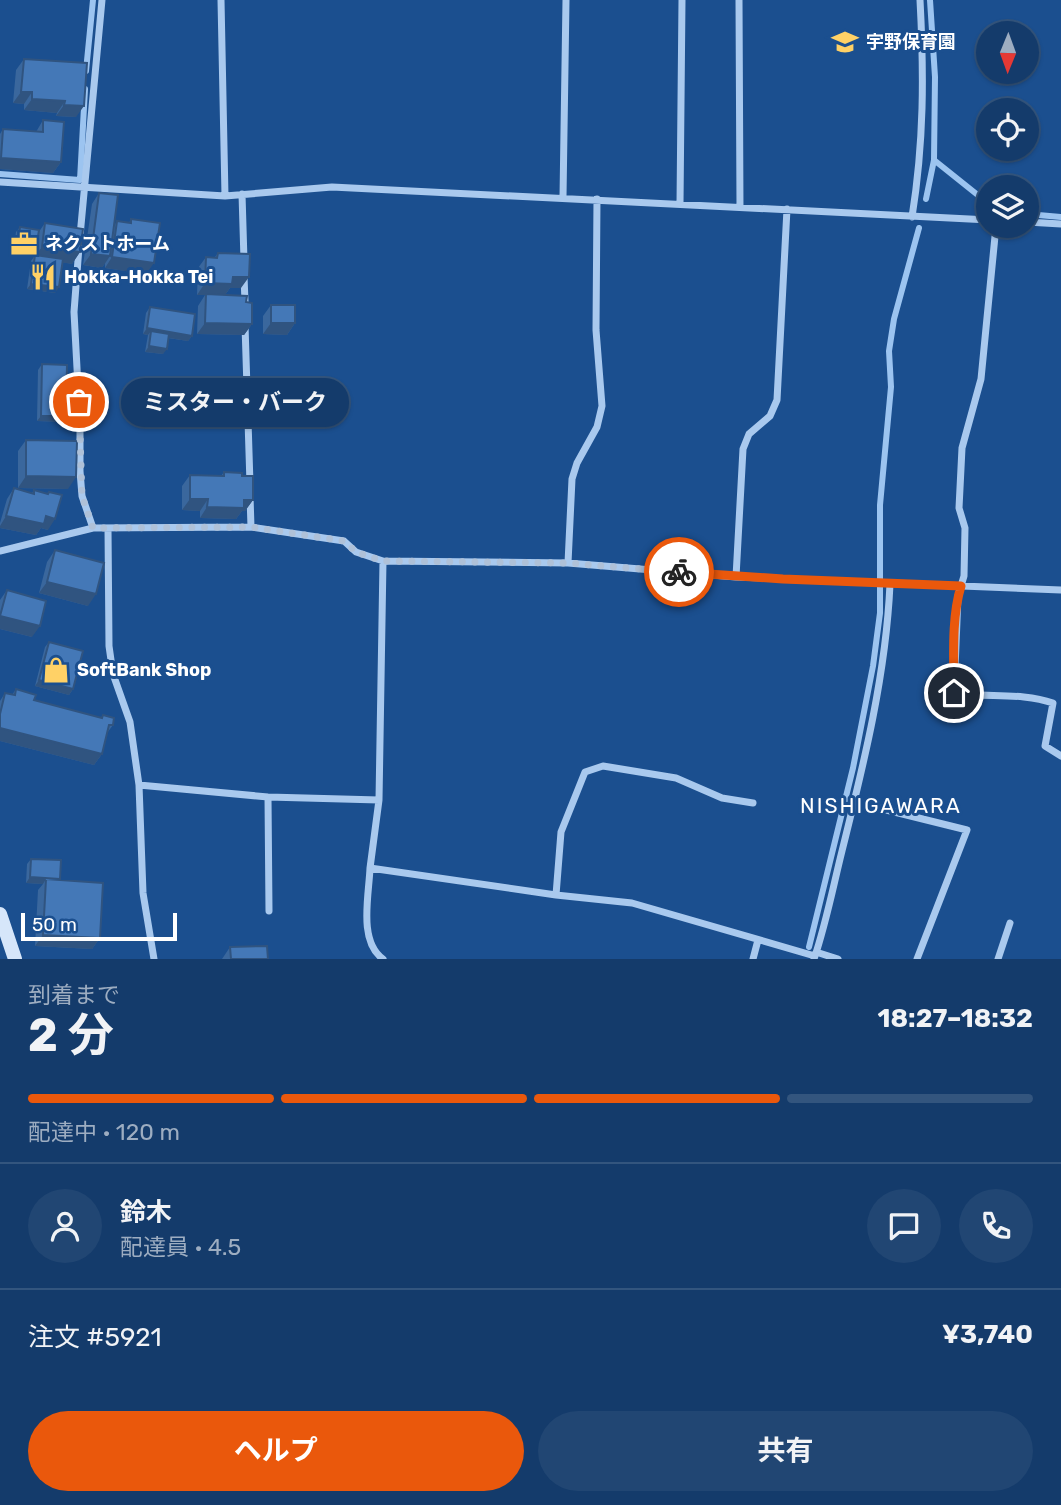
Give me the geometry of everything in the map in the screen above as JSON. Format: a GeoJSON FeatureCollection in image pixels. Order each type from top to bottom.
{"type":"FeatureCollection","features":[{"type":"Feature","properties":{"kind":"street"},"geometry":{"type":"LineString","coordinates":[[93,528],[82,496],[74,312],[76,265],[86,188],[102,0]]}},
{"type":"Feature","properties":{"kind":"street"},"geometry":{"type":"LineString","coordinates":[[221,0],[226,196]]}},
{"type":"Feature","properties":{"kind":"street"},"geometry":{"type":"LineString","coordinates":[[562,197],[566,0]]}},
{"type":"Feature","properties":{"kind":"street"},"geometry":{"type":"LineString","coordinates":[[680,204],[682,0]]}},
{"type":"Feature","properties":{"kind":"street"},"geometry":{"type":"LineString","coordinates":[[739,0],[740,207]]}},
{"type":"Feature","properties":{"kind":"street"},"geometry":{"type":"LineString","coordinates":[[912,217],[919,173],[924,107],[920,0]]}},
{"type":"Feature","properties":{"kind":"street"},"geometry":{"type":"LineString","coordinates":[[0,182],[226,196],[332,187],[976,219]]}},
{"type":"Feature","properties":{"kind":"street"},"geometry":{"type":"LineString","coordinates":[[242,194],[245,305]]}},
{"type":"Feature","properties":{"kind":"street"},"geometry":{"type":"LineString","coordinates":[[568,563],[572,479],[577,463],[597,427],[601,406],[596,330],[597,199]]}},
{"type":"Feature","properties":{"kind":"street"},"geometry":{"type":"LineString","coordinates":[[736,577],[743,449],[749,434],[770,416],[777,400],[787,209]]}},
{"type":"Feature","properties":{"kind":"street"},"geometry":{"type":"LineString","coordinates":[[1039,223],[1061,224]]}},
{"type":"Feature","properties":{"kind":"street"},"geometry":{"type":"LineString","coordinates":[[995,238],[981,379],[962,448],[959,508],[964,528],[964,576],[958,596],[954,693],[971,696],[1037,697],[1053,703],[1045,746],[1061,756]]}},
{"type":"Feature","properties":{"kind":"street"},"geometry":{"type":"LineString","coordinates":[[245,318],[251,527]]}},
{"type":"Feature","properties":{"kind":"street"},"geometry":{"type":"LineString","coordinates":[[0,551],[93,528],[251,527],[344,541],[356,552],[383,561],[568,563],[736,577],[1061,590]]}},
{"type":"Feature","properties":{"kind":"street"},"geometry":{"type":"LineString","coordinates":[[108,528],[109,646],[113,674],[130,722],[139,785],[143,893],[154,959]]}},
{"type":"Feature","properties":{"kind":"street"},"geometry":{"type":"LineString","coordinates":[[383,561],[379,800],[370,868],[368,933],[374,953],[383,959]]}},
{"type":"Feature","properties":{"kind":"street"},"geometry":{"type":"LineString","coordinates":[[815,956],[854,802],[880,684],[888,627],[884,584]]}},
{"type":"Feature","properties":{"kind":"street"},"geometry":{"type":"LineString","coordinates":[[556,895],[561,832],[585,772],[603,766],[676,778],[722,798],[753,803]]}},
{"type":"Feature","properties":{"kind":"street"},"geometry":{"type":"LineString","coordinates":[[139,785],[268,797],[379,800]]}},
{"type":"Feature","properties":{"kind":"street"},"geometry":{"type":"LineString","coordinates":[[268,797],[269,911]]}},
{"type":"Feature","properties":{"kind":"street"},"geometry":{"type":"LineString","coordinates":[[854,802],[967,830],[917,959]]}},
{"type":"Feature","properties":{"kind":"street"},"geometry":{"type":"LineString","coordinates":[[370,868],[556,895],[632,902],[815,956],[838,959]]}},
{"type":"Feature","properties":{"kind":"street"},"geometry":{"type":"LineString","coordinates":[[0,914],[15,959]]}},
{"type":"Feature","properties":{"kind":"street"},"geometry":{"type":"LineString","coordinates":[[998,959],[1010,923]]}},
{"type":"Feature","properties":{"kind":"street"},"geometry":{"type":"LineString","coordinates":[[753,959],[758,940]]}},
{"type":"Feature","properties":{"kind":"building"},"geometry":{"type":"Polygon","coordinates":[[[24,59],[87,63],[84,106],[64,105],[65,101],[32,99],[32,92],[21,92],[24,59]]]}},
{"type":"Feature","properties":{"kind":"building"},"geometry":{"type":"Polygon","coordinates":[[[43,120],[64,122],[61,162],[1,158],[3,129],[43,132],[43,120]]]}},
{"type":"Feature","properties":{"kind":"building"},"geometry":{"type":"Polygon","coordinates":[[[99,193],[118,195],[110,256],[91,254],[99,193]]]}},
{"type":"Feature","properties":{"kind":"building"},"geometry":{"type":"Polygon","coordinates":[[[131,219],[160,223],[154,263],[112,257],[117,221],[131,223],[131,219]]]}},
{"type":"Feature","properties":{"kind":"building"},"geometry":{"type":"Polygon","coordinates":[[[45,223],[83,229],[80,252],[42,247],[45,223]]]}},
{"type":"Feature","properties":{"kind":"building"},"geometry":{"type":"Polygon","coordinates":[[[20,227],[39,230],[36,250],[17,248],[20,227]]]}},
{"type":"Feature","properties":{"kind":"building"},"geometry":{"type":"Polygon","coordinates":[[[218,253],[250,254],[249,277],[233,277],[232,284],[205,283],[206,257],[217,258],[218,253]]]}},
{"type":"Feature","properties":{"kind":"building"},"geometry":{"type":"Polygon","coordinates":[[[35,255],[63,259],[59,287],[31,284],[35,255]]]}},
{"type":"Feature","properties":{"kind":"building"},"geometry":{"type":"Polygon","coordinates":[[[206,294],[247,296],[246,302],[252,303],[252,324],[205,323],[206,294]]]}},
{"type":"Feature","properties":{"kind":"building"},"geometry":{"type":"Polygon","coordinates":[[[271,305],[295,305],[295,323],[271,323],[271,305]]]}},
{"type":"Feature","properties":{"kind":"building"},"geometry":{"type":"Polygon","coordinates":[[[150,307],[195,314],[192,336],[147,328],[150,307]]]}},
{"type":"Feature","properties":{"kind":"building"},"geometry":{"type":"Polygon","coordinates":[[[151,331],[169,334],[167,349],[149,346],[151,331]]]}},
{"type":"Feature","properties":{"kind":"building"},"geometry":{"type":"Polygon","coordinates":[[[42,364],[67,365],[66,416],[41,416],[42,364]]]}},
{"type":"Feature","properties":{"kind":"building"},"geometry":{"type":"Polygon","coordinates":[[[26,440],[77,441],[76,477],[26,476],[26,440]]]}},
{"type":"Feature","properties":{"kind":"building"},"geometry":{"type":"Polygon","coordinates":[[[224,472],[253,476],[253,500],[244,500],[244,508],[207,507],[208,499],[190,499],[190,475],[224,476],[224,472]]]}},
{"type":"Feature","properties":{"kind":"building"},"geometry":{"type":"Polygon","coordinates":[[[14,488],[34,494],[34,490],[62,495],[55,519],[46,516],[44,524],[6,516],[14,488]]]}},
{"type":"Feature","properties":{"kind":"building"},"geometry":{"type":"Polygon","coordinates":[[[55,550],[104,563],[96,594],[47,582],[55,550]]]}},
{"type":"Feature","properties":{"kind":"building"},"geometry":{"type":"Polygon","coordinates":[[[7,590],[46,601],[40,626],[0,616],[7,590]]]}},
{"type":"Feature","properties":{"kind":"building"},"geometry":{"type":"Polygon","coordinates":[[[49,642],[83,651],[73,689],[39,680],[49,642]]]}},
{"type":"Feature","properties":{"kind":"building"},"geometry":{"type":"Polygon","coordinates":[[[16,689],[36,695],[34,700],[102,718],[103,715],[114,718],[113,725],[109,725],[102,754],[0,728],[5,693],[15,695],[16,689]]]}},
{"type":"Feature","properties":{"kind":"building"},"geometry":{"type":"Polygon","coordinates":[[[31,859],[61,860],[60,879],[30,877],[31,859]]]}},
{"type":"Feature","properties":{"kind":"building"},"geometry":{"type":"Polygon","coordinates":[[[46,879],[103,883],[100,938],[43,935],[46,879]]]}},
{"type":"Feature","properties":{"kind":"building"},"geometry":{"type":"Polygon","coordinates":[[[267,946],[268,959],[231,959],[230,947],[267,946]]]}},
{"type":"Feature","properties":{"kind":"waterway"},"geometry":{"type":"LineString","coordinates":[[86,71],[93,0]]}},
{"type":"Feature","properties":{"kind":"waterway"},"geometry":{"type":"LineString","coordinates":[[930,0],[935,77],[934,160],[976,194]]}},
{"type":"Feature","properties":{"kind":"waterway"},"geometry":{"type":"LineString","coordinates":[[0,174],[80,180],[85,89]]}},
{"type":"Feature","properties":{"kind":"waterway"},"geometry":{"type":"LineString","coordinates":[[926,199],[934,160]]}},
{"type":"Feature","properties":{"kind":"waterway"},"geometry":{"type":"LineString","coordinates":[[1039,215],[1061,217]]}},
{"type":"Feature","properties":{"kind":"waterway"},"geometry":{"type":"LineString","coordinates":[[809,947],[853,768],[873,666],[880,613],[880,505],[891,387],[889,351],[894,319],[919,228]]}},
{"type":"Feature","properties":{"kind":"way so far"},"geometry":{"type":"LineString","coordinates":[[79,402],[82,496],[93,528],[251,527],[344,541],[356,552],[383,561],[568,563],[679,572]]}},
{"type":"Feature","properties":{"kind":"place","name":"宇野保育園"},"geometry":{"type":"Point","coordinates":[845,42]}},
{"type":"Feature","properties":{"kind":"place","name":"ネクストホーム"},"geometry":{"type":"Point","coordinates":[24,244]}},
{"type":"Feature","properties":{"kind":"place","name":"Hokka-Hokka Tei"},"geometry":{"type":"Point","coordinates":[43,277]}},
{"type":"Feature","properties":{"kind":"place","name":"ミスター・バーク"},"geometry":{"type":"Point","coordinates":[79,402]}},
{"type":"Feature","properties":{"kind":"place","name":"SoftBank Shop"},"geometry":{"type":"Point","coordinates":[56,670]}},
{"type":"Feature","properties":{"kind":"district","name":"NISHIGAWARA"},"geometry":{"type":"Point","coordinates":[881,805]}},
{"type":"Feature","properties":{"kind":"route"},"geometry":{"type":"LineString","coordinates":[[679,572],[736,577],[961,586],[958,596],[954,693]]}}]}
